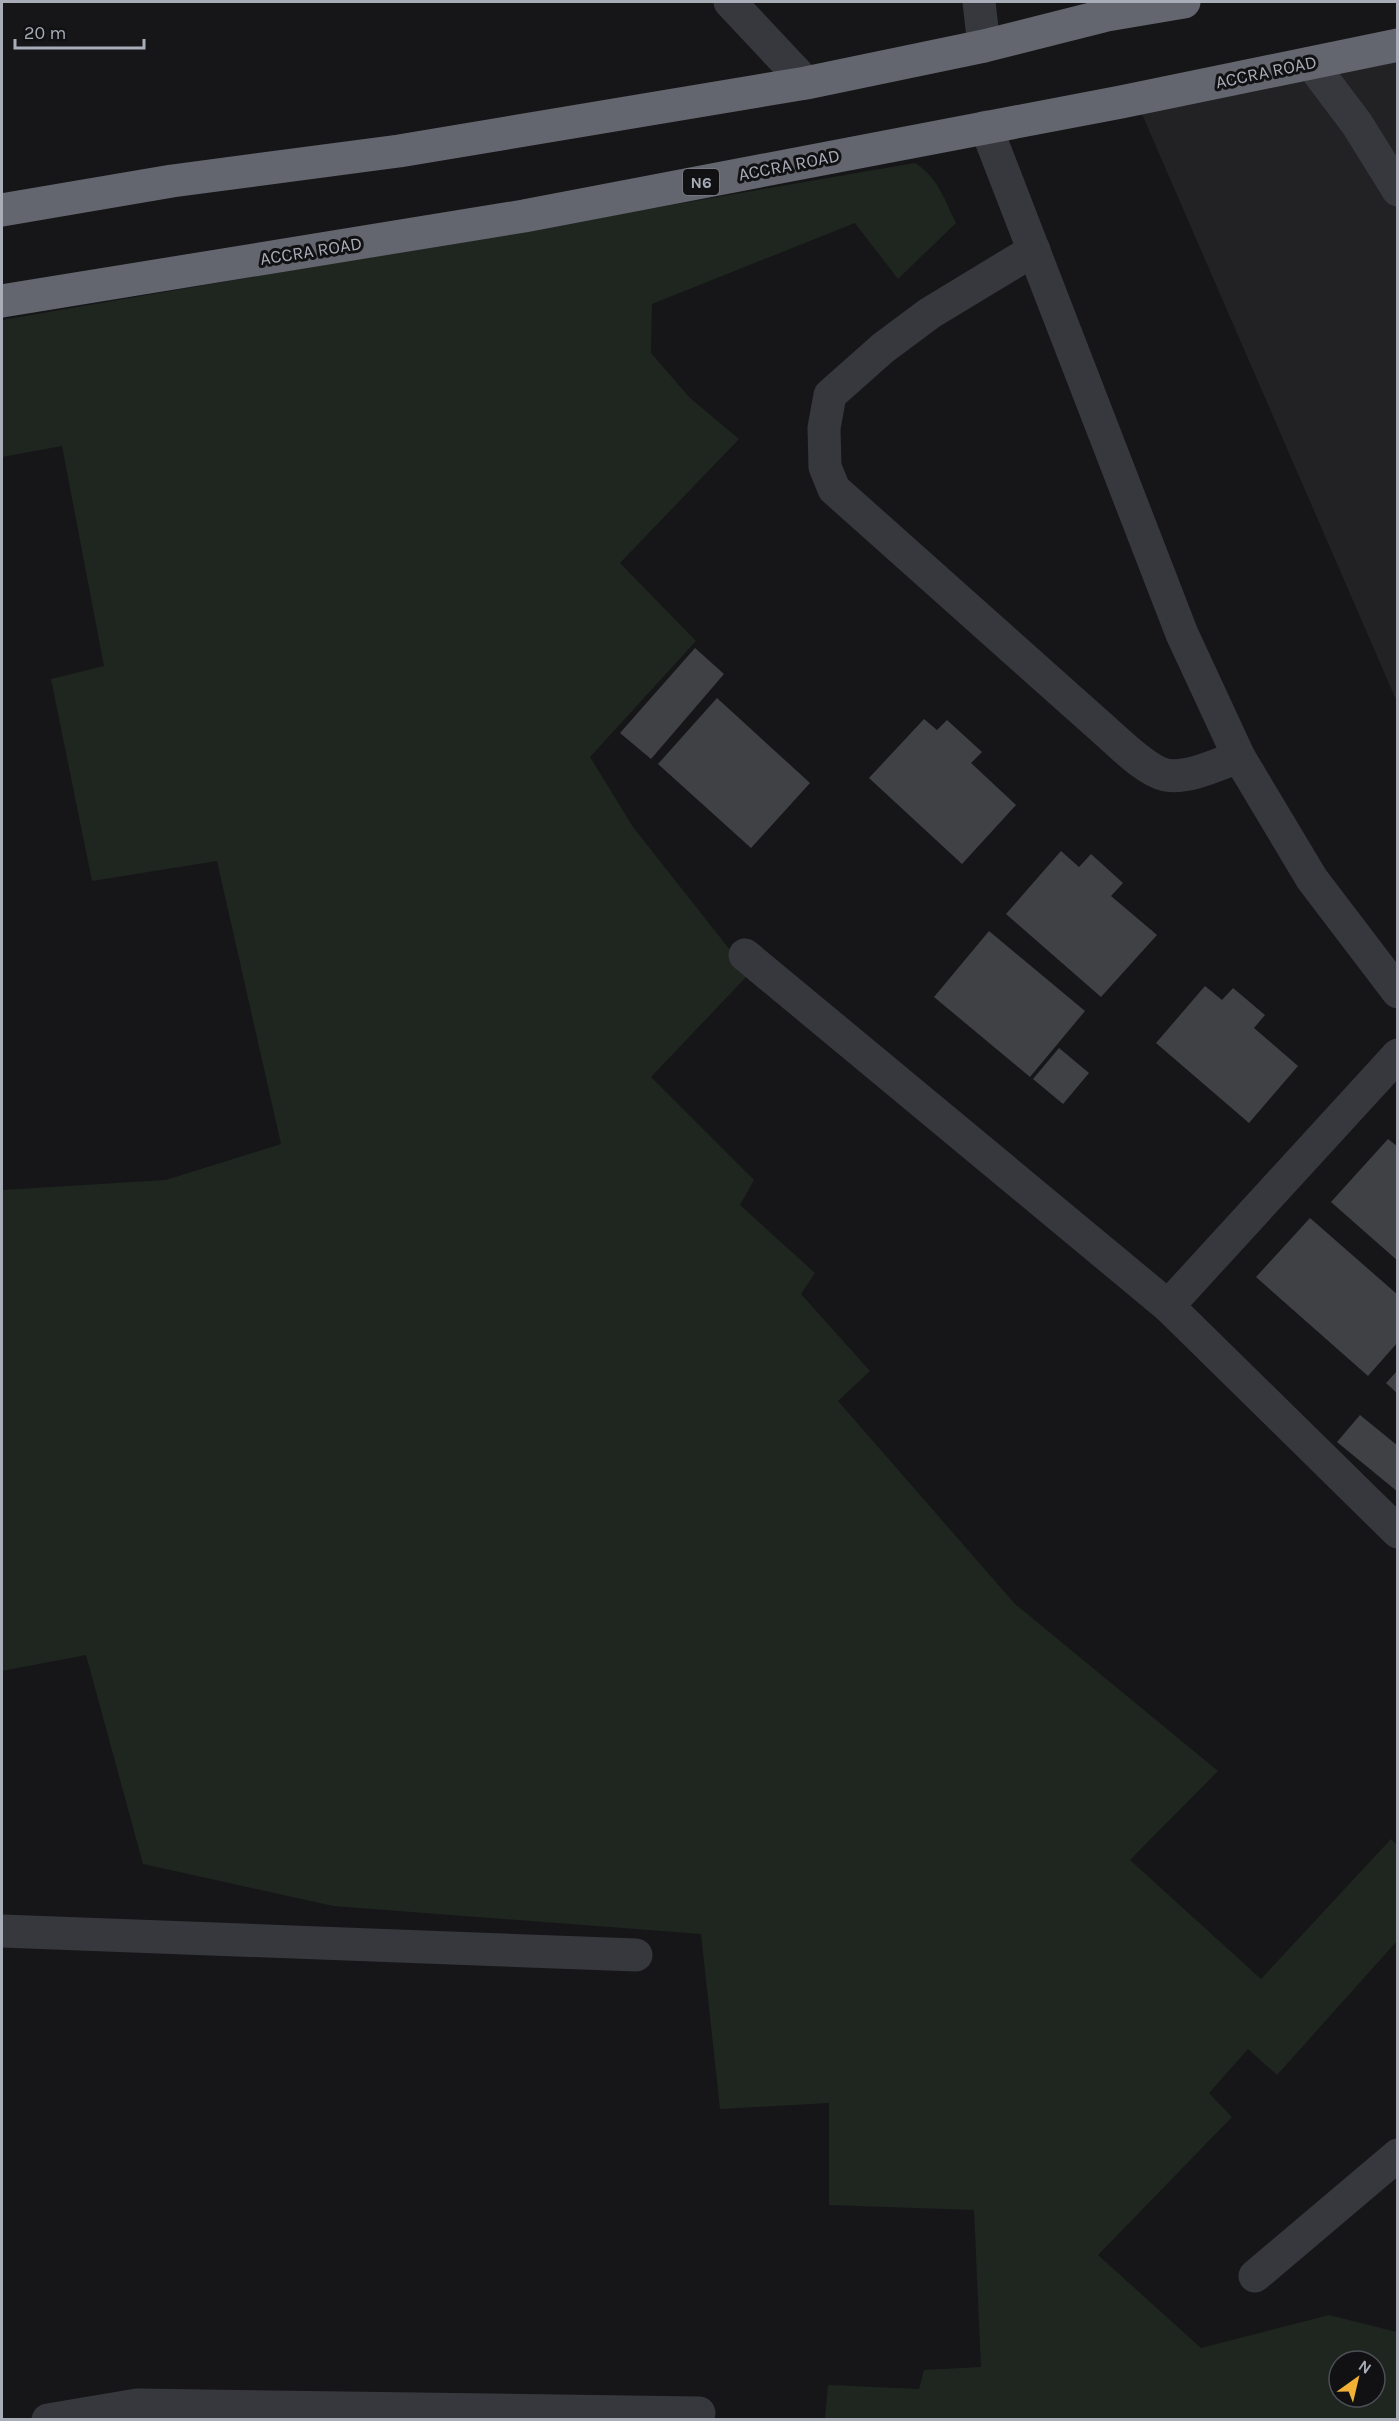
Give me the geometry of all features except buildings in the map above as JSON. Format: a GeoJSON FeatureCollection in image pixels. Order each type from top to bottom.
{"type":"FeatureCollection","features":[{"type":"Feature","properties":{"kind":"highway"},"geometry":{"type":"LineString","coordinates":[[2,210],[172,181],[399,151],[806,83],[984,46],[1107,15],[1184,2]]}},
{"type":"Feature","properties":{"kind":"highway","name":"ACCRA ROAD"},"geometry":{"type":"LineString","coordinates":[[2,302],[524,216],[1121,102],[1398,45]]}},
{"type":"Feature","properties":{"kind":"street"},"geometry":{"type":"LineString","coordinates":[[730,2],[806,83]]}},
{"type":"Feature","properties":{"kind":"street"},"geometry":{"type":"LineString","coordinates":[[979,2],[984,46]]}},
{"type":"Feature","properties":{"kind":"street"},"geometry":{"type":"LineString","coordinates":[[1311,63],[1358,124],[1387,153],[1398,189]]}},
{"type":"Feature","properties":{"kind":"street"},"geometry":{"type":"LineString","coordinates":[[986,127],[1182,634],[1239,757],[1312,879],[1398,992]]}},
{"type":"Feature","properties":{"kind":"street"},"geometry":{"type":"LineString","coordinates":[[1034,250],[930,313],[883,348],[830,395],[824,428],[825,467],[834,489],[1101,728],[1146,765],[1166,775],[1187,774],[1239,757]]}},
{"type":"Feature","properties":{"kind":"street"},"geometry":{"type":"LineString","coordinates":[[745,955],[1167,1306],[1398,1532]]}},
{"type":"Feature","properties":{"kind":"street"},"geometry":{"type":"LineString","coordinates":[[1167,1306],[1398,1055]]}},
{"type":"Feature","properties":{"kind":"street"},"geometry":{"type":"LineString","coordinates":[[2,1931],[636,1956]]}},
{"type":"Feature","properties":{"kind":"street"},"geometry":{"type":"LineString","coordinates":[[1255,2276],[1398,2155]]}},
{"type":"Feature","properties":{"kind":"street"},"geometry":{"type":"LineString","coordinates":[[48,2420],[143,2412],[699,2413]]}},
{"type":"Feature","properties":{"kind":"shaded area"},"geometry":{"type":"Polygon","coordinates":[[[1397,57],[1397,702],[1138,105],[1397,57]]]}},
{"type":"Feature","properties":{"kind":"shaded area"},"geometry":{"type":"Polygon","coordinates":[[[915,163],[935,182],[956,223],[898,279],[855,223],[652,304],[651,353],[690,398],[739,439],[620,563],[696,641],[590,757],[633,827],[749,974],[651,1077],[754,1180],[740,1205],[815,1273],[801,1294],[870,1371],[838,1401],[1015,1604],[1218,1771],[1130,1860],[1261,1979],[1391,1839],[1397,1845],[1397,1941],[1277,2075],[1248,2049],[1209,2093],[1232,2117],[1098,2255],[1201,2348],[1329,2315],[1397,2332],[1397,2419],[825,2419],[828,2385],[919,2389],[924,2370],[981,2367],[974,2210],[829,2205],[829,2103],[720,2109],[701,1934],[333,1906],[143,1864],[86,1655],[2,1671],[2,1190],[166,1180],[281,1144],[217,861],[92,881],[51,679],[104,666],[62,446],[2,457],[2,320],[915,163]]]}}]}
